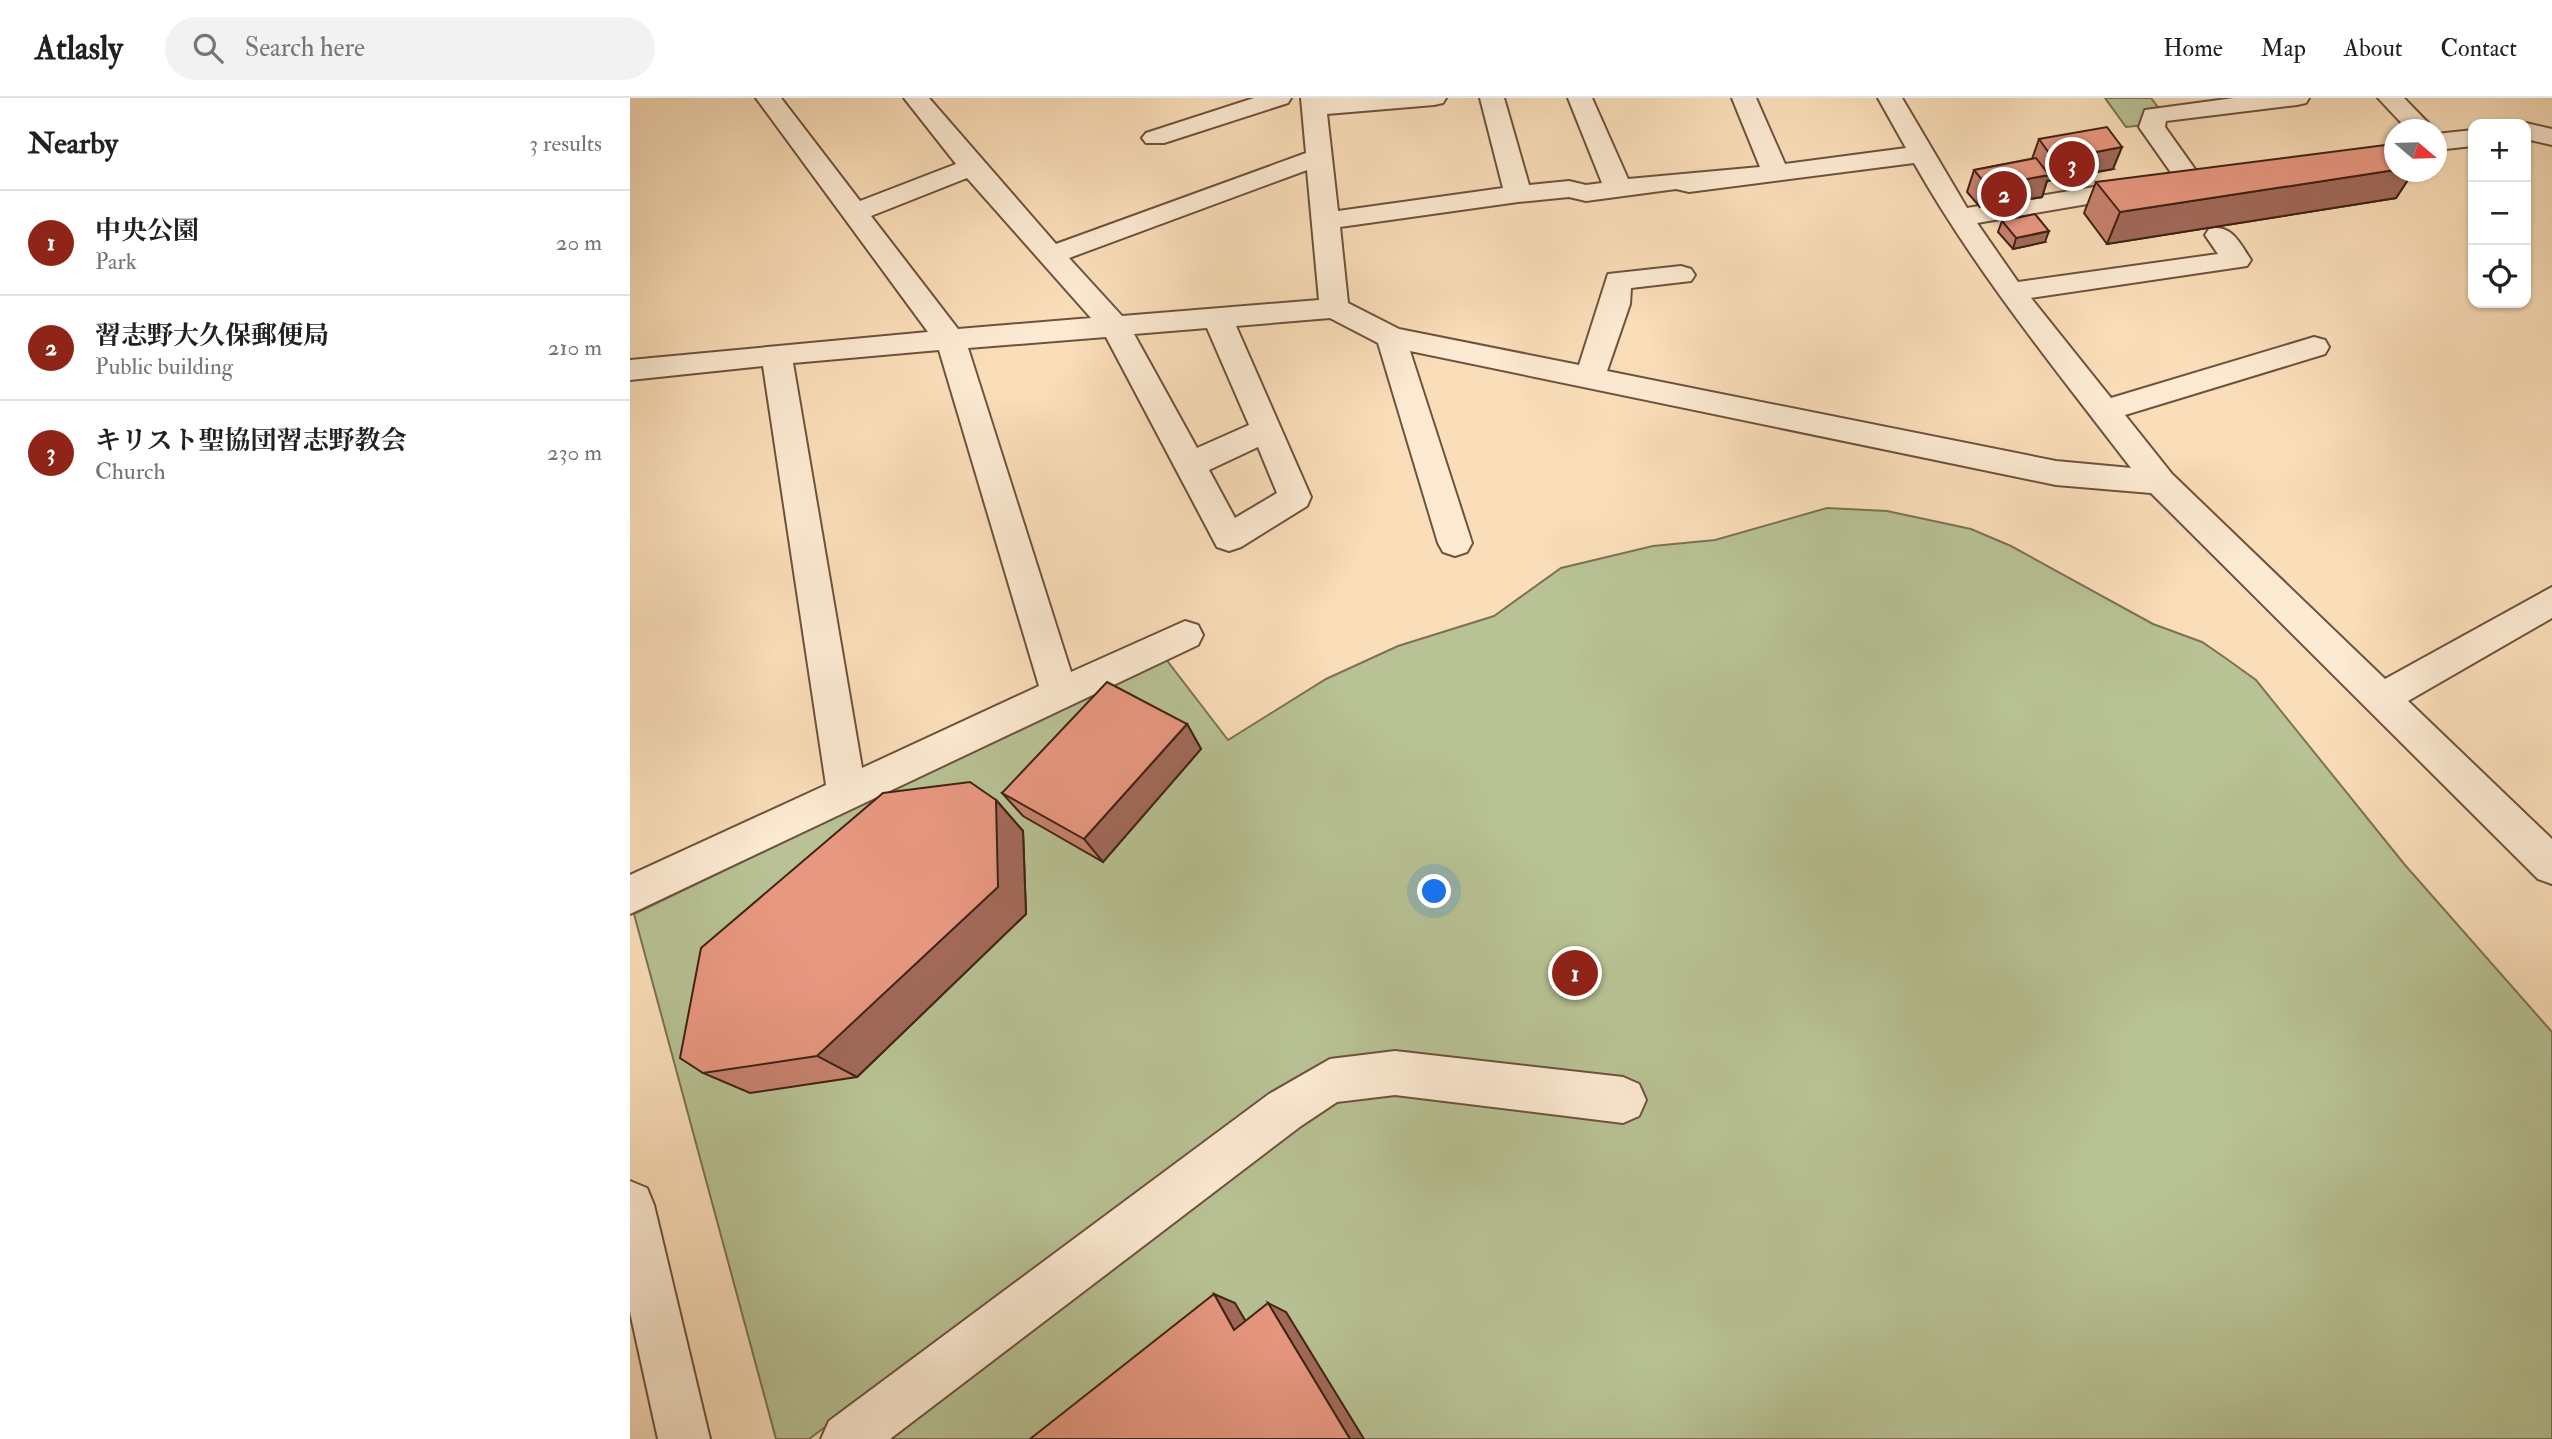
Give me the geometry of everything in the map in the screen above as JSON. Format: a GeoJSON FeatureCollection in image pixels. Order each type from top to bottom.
{"type":"FeatureCollection","features":[{"type":"Feature","properties":{"kind":"street"},"geometry":{"type":"LineString","coordinates":[[768,98],[951,341],[1060,695]]}},
{"type":"Feature","properties":{"kind":"street"},"geometry":{"type":"LineString","coordinates":[[916,98],[972,167],[1116,328],[1229,538],[1295,497],[1217,317]]}},
{"type":"Feature","properties":{"kind":"street"},"geometry":{"type":"LineString","coordinates":[[1155,138],[1279,98]]}},
{"type":"Feature","properties":{"kind":"street"},"geometry":{"type":"LineString","coordinates":[[1335,308],[1314,102],[1434,98]]}},
{"type":"Feature","properties":{"kind":"street"},"geometry":{"type":"LineString","coordinates":[[1492,98],[1518,194]]}},
{"type":"Feature","properties":{"kind":"street"},"geometry":{"type":"LineString","coordinates":[[1580,98],[1618,188]]}},
{"type":"Feature","properties":{"kind":"street"},"geometry":{"type":"LineString","coordinates":[[1744,98],[1776,173]]}},
{"type":"Feature","properties":{"kind":"street"},"geometry":{"type":"LineString","coordinates":[[1891,98],[1920,154],[1959,218],[2011,292],[2160,482],[2552,866]]}},
{"type":"Feature","properties":{"kind":"street"},"geometry":{"type":"LineString","coordinates":[[1959,218],[2189,179],[2152,127],[2154,115],[2297,98]]}},
{"type":"Feature","properties":{"kind":"street"},"geometry":{"type":"LineString","coordinates":[[2390,98],[2412,119]]}},
{"type":"Feature","properties":{"kind":"street"},"geometry":{"type":"LineString","coordinates":[[2531,132],[2552,137]]}},
{"type":"Feature","properties":{"kind":"street"},"geometry":{"type":"LineString","coordinates":[[2447,141],[2468,139]]}},
{"type":"Feature","properties":{"kind":"street"},"geometry":{"type":"LineString","coordinates":[[1326,221],[1518,194],[1569,189],[1586,193],[1676,181],[1689,184],[1920,154]]}},
{"type":"Feature","properties":{"kind":"street"},"geometry":{"type":"LineString","coordinates":[[1052,255],[1319,156]]}},
{"type":"Feature","properties":{"kind":"street"},"geometry":{"type":"LineString","coordinates":[[854,213],[972,167]]}},
{"type":"Feature","properties":{"kind":"street"},"geometry":{"type":"LineString","coordinates":[[2011,292],[2237,260],[2219,235]]}},
{"type":"Feature","properties":{"kind":"street"},"geometry":{"type":"LineString","coordinates":[[1590,376],[1615,304],[1618,280],[1681,275]]}},
{"type":"Feature","properties":{"kind":"street"},"geometry":{"type":"LineString","coordinates":[[630,370],[776,354],[1335,308],[1391,337],[2056,473],[2160,482]]}},
{"type":"Feature","properties":{"kind":"street"},"geometry":{"type":"LineString","coordinates":[[1391,337],[1455,542]]}},
{"type":"Feature","properties":{"kind":"street"},"geometry":{"type":"LineString","coordinates":[[2103,411],[2314,347]]}},
{"type":"Feature","properties":{"kind":"street"},"geometry":{"type":"LineString","coordinates":[[776,354],[847,794]]}},
{"type":"Feature","properties":{"kind":"street"},"geometry":{"type":"LineString","coordinates":[[1190,465],[1267,430]]}},
{"type":"Feature","properties":{"kind":"street"},"geometry":{"type":"LineString","coordinates":[[2379,699],[2552,601]]}},
{"type":"Feature","properties":{"kind":"street"},"geometry":{"type":"LineString","coordinates":[[630,895],[1185,635]]}},
{"type":"Feature","properties":{"kind":"street"},"geometry":{"type":"LineString","coordinates":[[847,1439],[1285,1110],[1330,1081],[1395,1073],[1623,1100]]}},
{"type":"Feature","properties":{"kind":"street"},"geometry":{"type":"LineString","coordinates":[[630,1205],[684,1439]]}},
{"type":"Feature","properties":{"kind":"green space"},"geometry":{"type":"Polygon","coordinates":[[[2105,98],[2151,98],[2160,110],[2145,125],[2126,127],[2105,98]]]}},
{"type":"Feature","properties":{"kind":"green space"},"geometry":{"type":"Polygon","coordinates":[[[1827,508],[1887,511],[1971,529],[2011,546],[2153,624],[2202,642],[2256,680],[2405,865],[2552,1032],[2552,1439],[883,1439],[868,1395],[809,1439],[776,1439],[634,914],[1165,658],[1228,740],[1326,679],[1398,646],[1494,616],[1561,568],[1653,546],[1715,540],[1827,508]]]}},
{"type":"Feature","properties":{"kind":"building"},"geometry":{"type":"Polygon","coordinates":[[[2107,127],[2122,147],[2054,160],[2039,139],[2107,127]]]}},
{"type":"Feature","properties":{"kind":"building"},"geometry":{"type":"Polygon","coordinates":[[[2384,145],[2384,172],[2120,212],[2096,182],[2384,145]]]}},
{"type":"Feature","properties":{"kind":"building"},"geometry":{"type":"Polygon","coordinates":[[[2036,158],[2049,175],[1987,186],[1974,170],[2036,158]]]}},
{"type":"Feature","properties":{"kind":"building"},"geometry":{"type":"Polygon","coordinates":[[[2035,214],[2049,231],[2016,238],[2002,221],[2035,214]]]}},
{"type":"Feature","properties":{"kind":"building"},"geometry":{"type":"Polygon","coordinates":[[[1107,682],[1187,724],[1084,839],[1002,793],[1107,682]]]}},
{"type":"Feature","properties":{"kind":"building"},"geometry":{"type":"Polygon","coordinates":[[[970,782],[996,800],[998,887],[817,1056],[703,1073],[680,1058],[701,948],[883,793],[970,782]]]}},
{"type":"Feature","properties":{"kind":"building"},"geometry":{"type":"Polygon","coordinates":[[[1214,1294],[1234,1330],[1268,1303],[1350,1439],[1030,1439],[1214,1294]]]}},
{"type":"Feature","properties":{"kind":"place","name":"キリスト聖協団習志野教会"},"geometry":{"type":"Point","coordinates":[2072,164]}},
{"type":"Feature","properties":{"kind":"place","name":"習志野大久保郵便局"},"geometry":{"type":"Point","coordinates":[2004,194]}},
{"type":"Feature","properties":{"kind":"place","name":"中央公園"},"geometry":{"type":"Point","coordinates":[1575,973]}}]}
